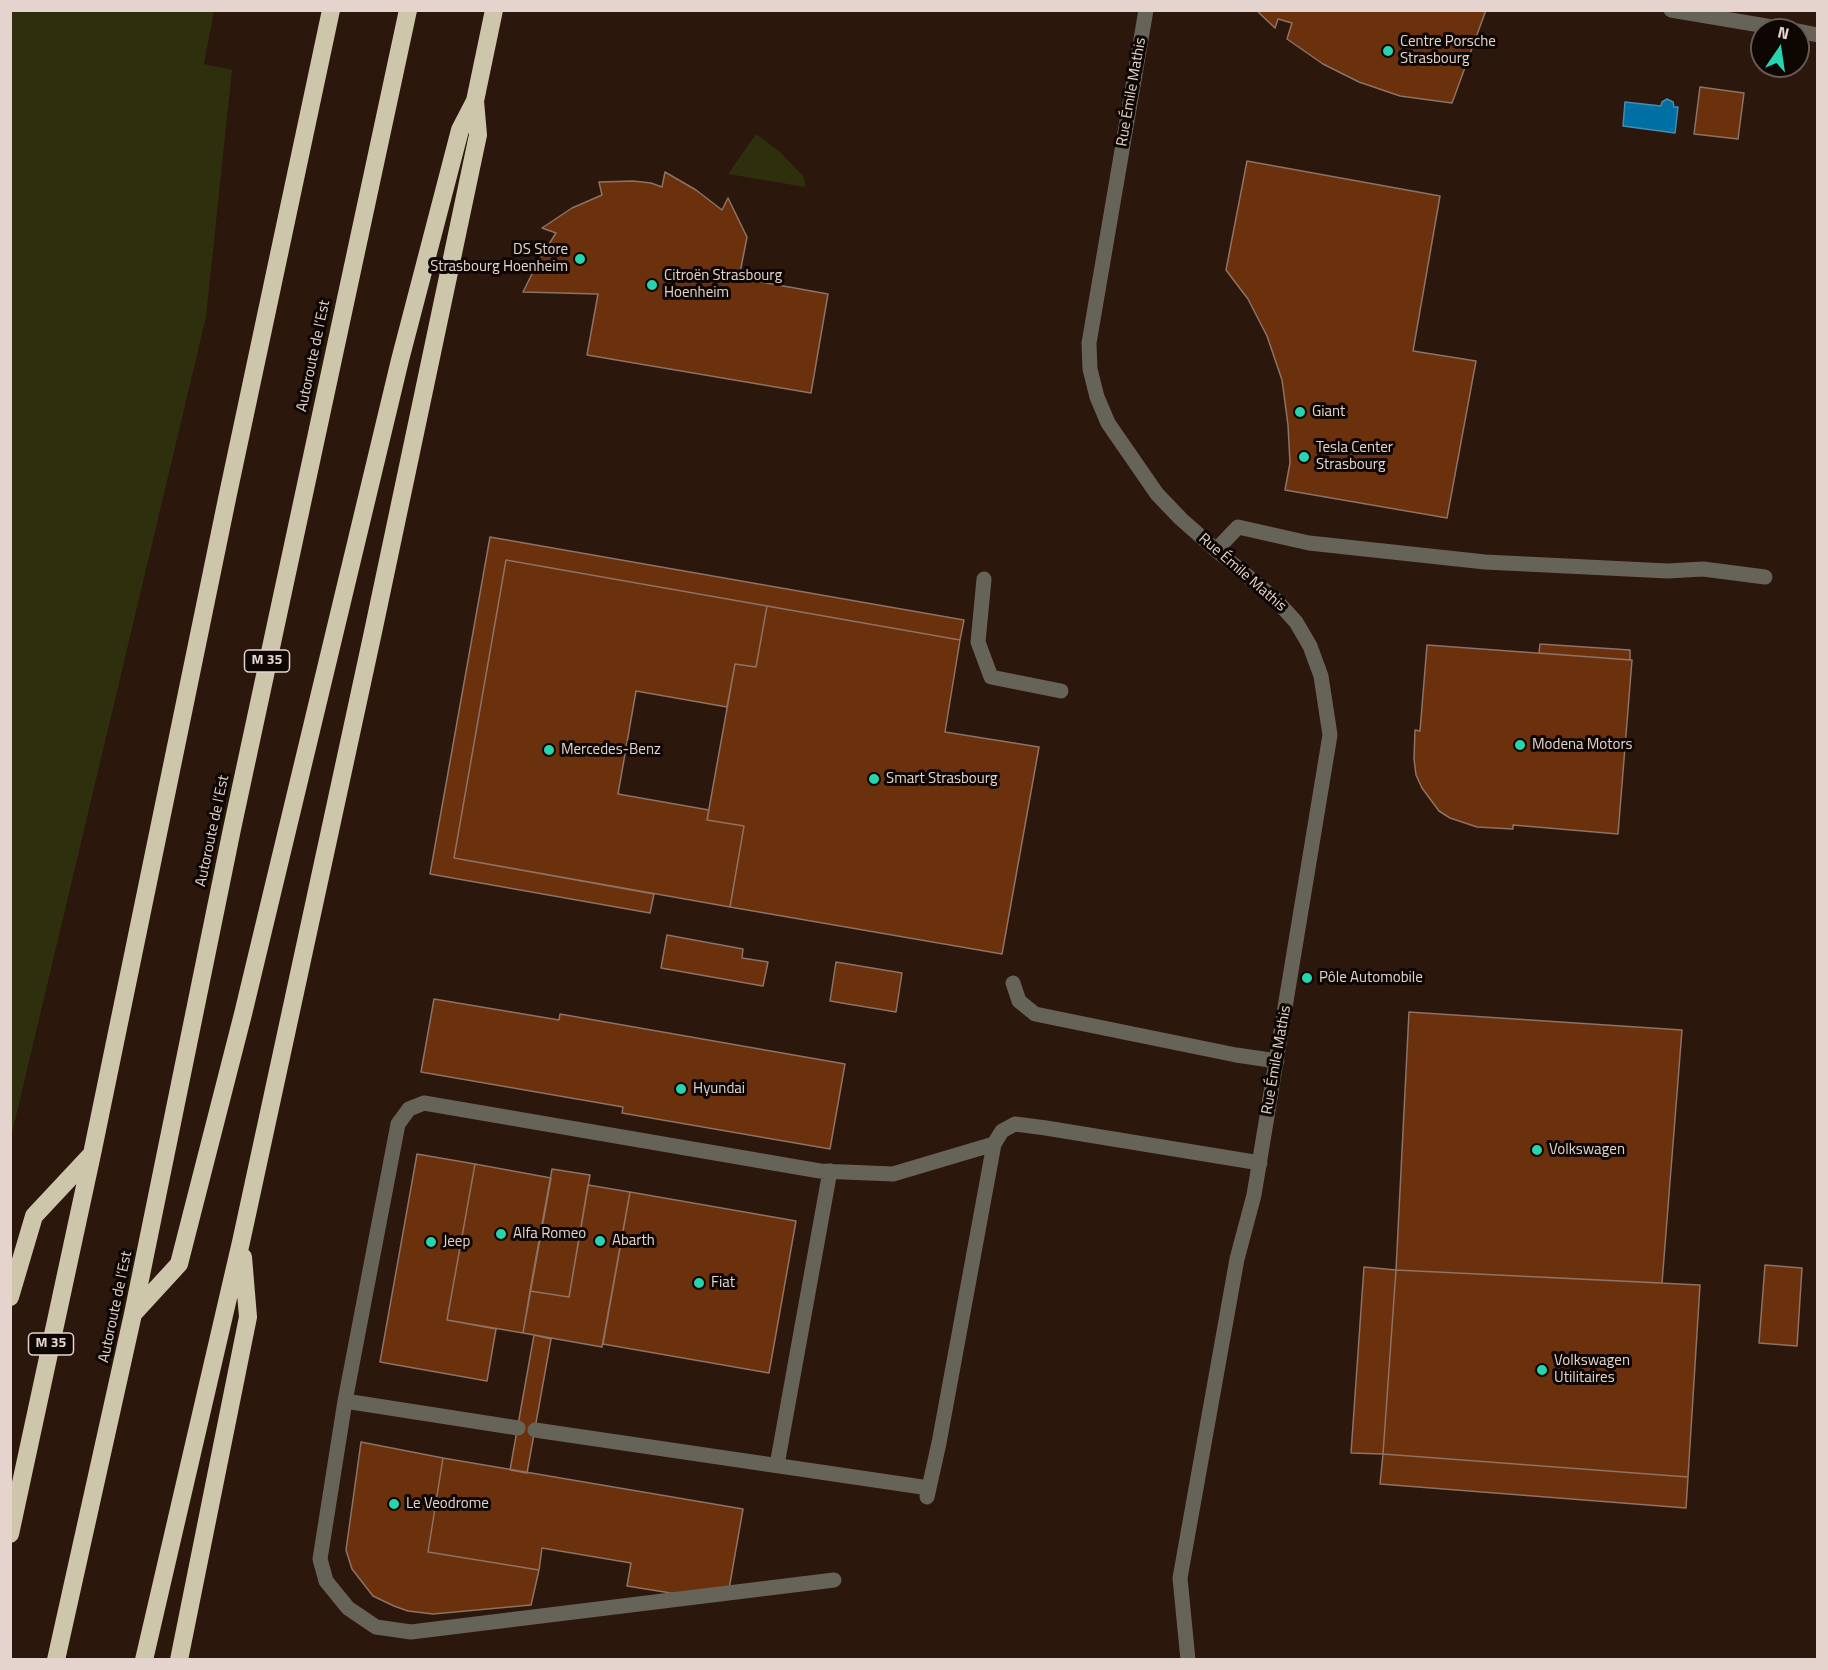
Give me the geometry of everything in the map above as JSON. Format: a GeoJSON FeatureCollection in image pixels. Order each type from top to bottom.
{"type":"FeatureCollection","features":[{"type":"Feature","properties":{"kind":"highway","name":"M 35"},"geometry":{"type":"LineString","coordinates":[[10,1534],[92,1154],[331,10]]}},
{"type":"Feature","properties":{"kind":"highway","name":"Autoroute de l’Est"},"geometry":{"type":"LineString","coordinates":[[56,1659],[134,1314],[232,829],[408,10]]}},
{"type":"Feature","properties":{"kind":"highway"},"geometry":{"type":"LineString","coordinates":[[134,1314],[178,1264],[243,1014],[406,337],[460,129],[475,101],[494,10]]}},
{"type":"Feature","properties":{"kind":"highway"},"geometry":{"type":"LineString","coordinates":[[144,1659],[241,1242],[478,135],[475,101]]}},
{"type":"Feature","properties":{"kind":"highway"},"geometry":{"type":"LineString","coordinates":[[10,1297],[34,1216],[92,1154]]}},
{"type":"Feature","properties":{"kind":"highway"},"geometry":{"type":"LineString","coordinates":[[179,1659],[248,1317],[241,1242]]}},
{"type":"Feature","properties":{"kind":"street","name":"Rue Émile Mathis"},"geometry":{"type":"LineString","coordinates":[[1146,10],[1089,343],[1090,369],[1096,396],[1108,423],[1157,494],[1216,550],[1276,600],[1296,622],[1318,666],[1330,735],[1260,1162],[1237,1259],[1180,1578],[1188,1659]]}},
{"type":"Feature","properties":{"kind":"street"},"geometry":{"type":"LineString","coordinates":[[1671,10],[1750,23]]}},
{"type":"Feature","properties":{"kind":"street"},"geometry":{"type":"LineString","coordinates":[[1216,550],[1238,527],[1309,543],[1485,562],[1668,571],[1703,569],[1765,577]]}},
{"type":"Feature","properties":{"kind":"street"},"geometry":{"type":"LineString","coordinates":[[984,579],[978,642],[991,677],[1061,691]]}},
{"type":"Feature","properties":{"kind":"street"},"geometry":{"type":"LineString","coordinates":[[1013,983],[1019,1001],[1035,1014],[1236,1055],[1277,1061]]}},
{"type":"Feature","properties":{"kind":"street"},"geometry":{"type":"LineString","coordinates":[[834,1580],[411,1632],[376,1627],[348,1608],[326,1581],[320,1559],[345,1401],[398,1124],[410,1109],[424,1103],[820,1171],[893,1174],[994,1144]]}},
{"type":"Feature","properties":{"kind":"street"},"geometry":{"type":"LineString","coordinates":[[535,1430],[777,1465],[928,1492],[945,1414],[994,1144],[1002,1131],[1015,1124],[1260,1162]]}},
{"type":"Feature","properties":{"kind":"street"},"geometry":{"type":"LineString","coordinates":[[777,1465],[830,1171]]}},
{"type":"Feature","properties":{"kind":"street"},"geometry":{"type":"LineString","coordinates":[[345,1401],[518,1428]]}},
{"type":"Feature","properties":{"kind":"shaded area"},"geometry":{"type":"Polygon","coordinates":[[[11,10],[214,11],[204,64],[232,70],[206,317],[11,1137],[11,10]]]}},
{"type":"Feature","properties":{"kind":"shaded area"},"geometry":{"type":"Polygon","coordinates":[[[756,134],[780,152],[803,176],[805,187],[728,174],[756,134]]]}},
{"type":"Feature","properties":{"kind":"water"},"geometry":{"type":"Polygon","coordinates":[[[1667,99],[1673,102],[1674,107],[1678,107],[1675,133],[1623,126],[1625,102],[1661,106],[1662,102],[1667,99]]]}},
{"type":"Feature","properties":{"kind":"building","name":"Centre Porsche Strasbourg"},"geometry":{"type":"Polygon","coordinates":[[[1256,10],[1486,10],[1452,103],[1400,96],[1359,82],[1323,64],[1287,39],[1292,23],[1278,19],[1275,28],[1256,10]]]}},
{"type":"Feature","properties":{"kind":"building"},"geometry":{"type":"Polygon","coordinates":[[[1700,87],[1744,93],[1738,139],[1694,134],[1700,87]]]}},
{"type":"Feature","properties":{"kind":"building"},"geometry":{"type":"Polygon","coordinates":[[[1247,161],[1440,196],[1413,351],[1476,361],[1447,518],[1285,490],[1290,463],[1282,380],[1267,336],[1248,299],[1226,270],[1247,161]]]}},
{"type":"Feature","properties":{"kind":"building","name":"Citroën Strasbourg Hoenheim"},"geometry":{"type":"Polygon","coordinates":[[[665,172],[696,190],[722,210],[728,198],[747,237],[739,278],[828,294],[811,393],[587,355],[598,294],[523,292],[556,233],[542,228],[572,208],[602,195],[599,182],[633,181],[662,187],[665,172]]]}},
{"type":"Feature","properties":{"kind":"building"},"geometry":{"type":"Polygon","coordinates":[[[490,537],[964,620],[960,640],[506,560],[454,858],[654,894],[650,913],[430,874],[490,537]]]}},
{"type":"Feature","properties":{"kind":"building","name":"Mercedes-Benz"},"geometry":{"type":"Polygon","coordinates":[[[506,560],[767,606],[756,667],[735,664],[727,707],[636,691],[618,794],[709,810],[707,820],[744,826],[730,907],[454,858],[506,560]]]}},
{"type":"Feature","properties":{"kind":"building","name":"Smart Strasbourg"},"geometry":{"type":"Polygon","coordinates":[[[767,606],[960,640],[945,732],[1039,747],[1002,954],[730,907],[744,826],[707,820],[735,664],[756,667],[767,606]]]}},
{"type":"Feature","properties":{"kind":"building"},"geometry":{"type":"Polygon","coordinates":[[[1540,644],[1630,650],[1630,660],[1539,653],[1540,644]]]}},
{"type":"Feature","properties":{"kind":"building","name":"Modena Motors"},"geometry":{"type":"Polygon","coordinates":[[[1427,645],[1632,660],[1618,834],[1513,825],[1513,829],[1477,827],[1450,818],[1439,811],[1422,788],[1416,775],[1414,759],[1415,730],[1420,731],[1427,645]]]}},
{"type":"Feature","properties":{"kind":"building"},"geometry":{"type":"Polygon","coordinates":[[[667,935],[743,949],[742,958],[768,962],[763,986],[661,968],[667,935]]]}},
{"type":"Feature","properties":{"kind":"building"},"geometry":{"type":"Polygon","coordinates":[[[836,962],[902,973],[896,1012],[830,1001],[836,962]]]}},
{"type":"Feature","properties":{"kind":"building","name":"Hyundai"},"geometry":{"type":"Polygon","coordinates":[[[434,999],[559,1020],[560,1014],[845,1064],[830,1149],[622,1113],[623,1107],[421,1072],[434,999]]]}},
{"type":"Feature","properties":{"kind":"building","name":"Volkswagen"},"geometry":{"type":"Polygon","coordinates":[[[1409,1012],[1682,1030],[1662,1283],[1396,1270],[1409,1012]]]}},
{"type":"Feature","properties":{"kind":"building","name":"Jeep"},"geometry":{"type":"Polygon","coordinates":[[[417,1154],[475,1164],[447,1320],[496,1329],[487,1381],[380,1362],[417,1154]]]}},
{"type":"Feature","properties":{"kind":"building","name":"Alfa Romeo"},"geometry":{"type":"Polygon","coordinates":[[[475,1164],[551,1178],[523,1333],[447,1320],[475,1164]]]}},
{"type":"Feature","properties":{"kind":"building"},"geometry":{"type":"Polygon","coordinates":[[[552,1169],[590,1175],[569,1297],[530,1291],[552,1169]]]}},
{"type":"Feature","properties":{"kind":"building","name":"Abarth"},"geometry":{"type":"Polygon","coordinates":[[[588,1185],[630,1192],[602,1347],[523,1333],[530,1291],[569,1297],[588,1185]]]}},
{"type":"Feature","properties":{"kind":"building","name":"Fiat"},"geometry":{"type":"Polygon","coordinates":[[[630,1192],[796,1221],[769,1373],[603,1344],[630,1192]]]}},
{"type":"Feature","properties":{"kind":"building"},"geometry":{"type":"Polygon","coordinates":[[[1765,1265],[1802,1268],[1797,1346],[1759,1343],[1765,1265]]]}},
{"type":"Feature","properties":{"kind":"building"},"geometry":{"type":"Polygon","coordinates":[[[1364,1267],[1396,1270],[1383,1454],[1351,1453],[1364,1267]]]}},
{"type":"Feature","properties":{"kind":"building","name":"Volkswagen Utilitaires"},"geometry":{"type":"Polygon","coordinates":[[[1396,1270],[1700,1285],[1688,1477],[1383,1454],[1396,1270]]]}},
{"type":"Feature","properties":{"kind":"building"},"geometry":{"type":"Polygon","coordinates":[[[534,1335],[551,1339],[527,1473],[510,1470],[534,1335]]]}},
{"type":"Feature","properties":{"kind":"building","name":"Le Veodrome"},"geometry":{"type":"Polygon","coordinates":[[[361,1442],[443,1458],[428,1552],[539,1570],[531,1605],[433,1614],[408,1611],[373,1596],[352,1569],[346,1550],[361,1442]]]}},
{"type":"Feature","properties":{"kind":"building"},"geometry":{"type":"Polygon","coordinates":[[[1383,1454],[1688,1477],[1686,1508],[1380,1484],[1383,1454]]]}},
{"type":"Feature","properties":{"kind":"building"},"geometry":{"type":"Polygon","coordinates":[[[443,1458],[743,1509],[729,1589],[677,1594],[627,1586],[631,1563],[542,1548],[539,1570],[428,1552],[443,1458]]]}},
{"type":"Feature","properties":{"kind":"place","name":"Centre Porsche Strasbourg"},"geometry":{"type":"Point","coordinates":[1388,51]}},
{"type":"Feature","properties":{"kind":"place","name":"DS Store Strasbourg Hoenheim"},"geometry":{"type":"Point","coordinates":[580,259]}},
{"type":"Feature","properties":{"kind":"place","name":"Citroën Strasbourg Hoenheim"},"geometry":{"type":"Point","coordinates":[652,285]}},
{"type":"Feature","properties":{"kind":"place","name":"Giant"},"geometry":{"type":"Point","coordinates":[1300,412]}},
{"type":"Feature","properties":{"kind":"place","name":"Tesla Center Strasbourg"},"geometry":{"type":"Point","coordinates":[1304,457]}},
{"type":"Feature","properties":{"kind":"place","name":"Modena Motors"},"geometry":{"type":"Point","coordinates":[1520,745]}},
{"type":"Feature","properties":{"kind":"place","name":"Mercedes-Benz"},"geometry":{"type":"Point","coordinates":[549,750]}},
{"type":"Feature","properties":{"kind":"place","name":"Smart Strasbourg"},"geometry":{"type":"Point","coordinates":[874,779]}},
{"type":"Feature","properties":{"kind":"place","name":"Pôle Automobile"},"geometry":{"type":"Point","coordinates":[1307,978]}},
{"type":"Feature","properties":{"kind":"place","name":"Hyundai"},"geometry":{"type":"Point","coordinates":[681,1089]}},
{"type":"Feature","properties":{"kind":"place","name":"Volkswagen"},"geometry":{"type":"Point","coordinates":[1537,1150]}},
{"type":"Feature","properties":{"kind":"place","name":"Alfa Romeo"},"geometry":{"type":"Point","coordinates":[501,1234]}},
{"type":"Feature","properties":{"kind":"place","name":"Abarth"},"geometry":{"type":"Point","coordinates":[600,1241]}},
{"type":"Feature","properties":{"kind":"place","name":"Jeep"},"geometry":{"type":"Point","coordinates":[431,1242]}},
{"type":"Feature","properties":{"kind":"place","name":"Fiat"},"geometry":{"type":"Point","coordinates":[699,1283]}},
{"type":"Feature","properties":{"kind":"place","name":"Volkswagen Utilitaires"},"geometry":{"type":"Point","coordinates":[1542,1370]}},
{"type":"Feature","properties":{"kind":"place","name":"Le Veodrome"},"geometry":{"type":"Point","coordinates":[394,1504]}}]}
